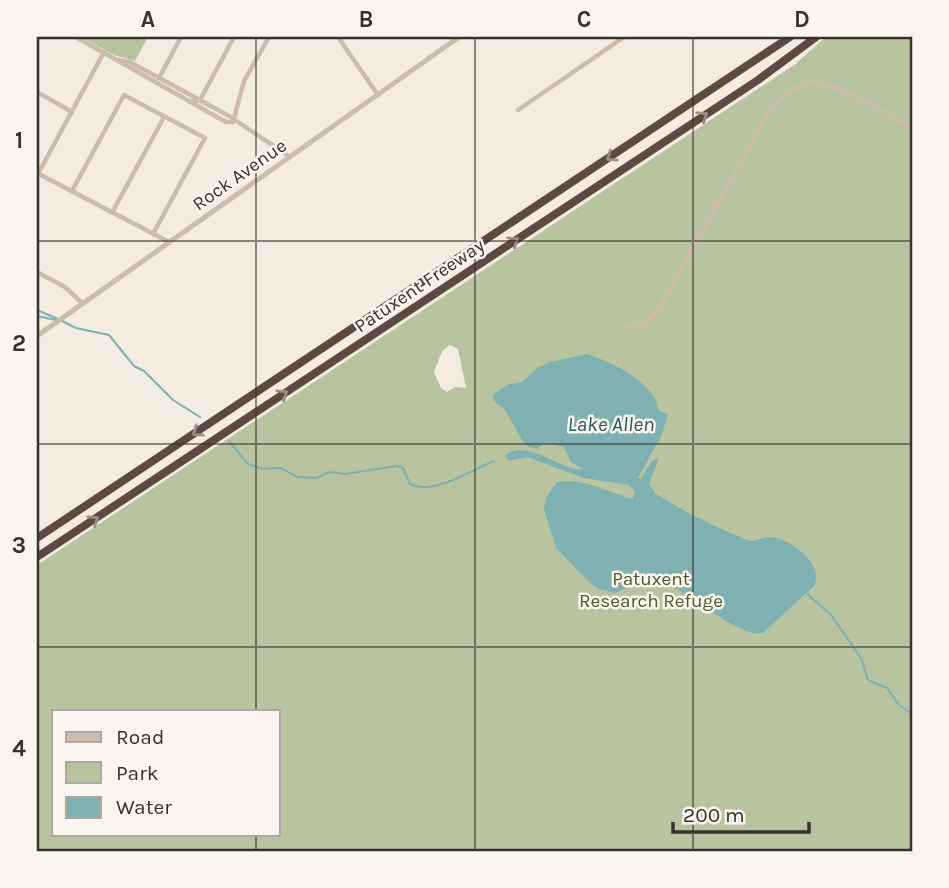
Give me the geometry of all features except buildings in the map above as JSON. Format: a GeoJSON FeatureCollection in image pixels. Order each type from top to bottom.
{"type":"FeatureCollection","features":[{"type":"Feature","properties":{"kind":"highway","name":"Patuxent Freeway"},"geometry":{"type":"LineString","coordinates":[[37,538],[790,37]]}},
{"type":"Feature","properties":{"kind":"highway","name":"Patuxent Freeway"},"geometry":{"type":"LineString","coordinates":[[37,558],[705,115],[816,37]]}},
{"type":"Feature","properties":{"kind":"street"},"geometry":{"type":"LineString","coordinates":[[76,37],[226,122],[233,122],[279,146],[290,157]]}},
{"type":"Feature","properties":{"kind":"street"},"geometry":{"type":"LineString","coordinates":[[159,78],[181,37]]}},
{"type":"Feature","properties":{"kind":"street"},"geometry":{"type":"LineString","coordinates":[[200,100],[234,37]]}},
{"type":"Feature","properties":{"kind":"street"},"geometry":{"type":"LineString","coordinates":[[233,122],[244,81],[269,37]]}},
{"type":"Feature","properties":{"kind":"street"},"geometry":{"type":"LineString","coordinates":[[338,37],[378,96]]}},
{"type":"Feature","properties":{"kind":"street","name":"Rock Avenue"},"geometry":{"type":"LineString","coordinates":[[37,336],[167,241],[459,37]]}},
{"type":"Feature","properties":{"kind":"street"},"geometry":{"type":"LineString","coordinates":[[518,110],[624,37]]}},
{"type":"Feature","properties":{"kind":"street"},"geometry":{"type":"LineString","coordinates":[[104,52],[38,173],[167,241]]}},
{"type":"Feature","properties":{"kind":"street"},"geometry":{"type":"LineString","coordinates":[[119,60],[130,62],[200,100],[229,116],[233,122]]}},
{"type":"Feature","properties":{"kind":"street"},"geometry":{"type":"LineString","coordinates":[[159,78],[164,88]]}},
{"type":"Feature","properties":{"kind":"street"},"geometry":{"type":"LineString","coordinates":[[621,329],[643,323],[657,313],[776,105],[804,85],[811,82],[831,86],[912,127]]}},
{"type":"Feature","properties":{"kind":"street"},"geometry":{"type":"LineString","coordinates":[[37,92],[72,111]]}},
{"type":"Feature","properties":{"kind":"street"},"geometry":{"type":"LineString","coordinates":[[72,191],[124,95],[164,116],[205,138],[153,234]]}},
{"type":"Feature","properties":{"kind":"street"},"geometry":{"type":"LineString","coordinates":[[190,102],[200,100]]}},
{"type":"Feature","properties":{"kind":"street"},"geometry":{"type":"LineString","coordinates":[[113,211],[164,116]]}},
{"type":"Feature","properties":{"kind":"street"},"geometry":{"type":"LineString","coordinates":[[37,272],[65,287],[82,303]]}},
{"type":"Feature","properties":{"kind":"green space"},"geometry":{"type":"Polygon","coordinates":[[[81,37],[148,37],[135,61],[114,55],[81,37]]]}},
{"type":"Feature","properties":{"kind":"green space","name":"Patuxent Research Refuge"},"geometry":{"type":"Polygon","coordinates":[[[826,37],[912,37],[912,851],[37,851],[37,565],[794,65],[826,37]],[[450,345],[442,351],[434,372],[441,388],[447,392],[455,387],[466,388],[458,349],[450,345]]]}},
{"type":"Feature","properties":{"kind":"water","name":"Lake Allen"},"geometry":{"type":"Polygon","coordinates":[[[587,354],[631,374],[649,391],[658,410],[668,415],[661,436],[638,478],[641,479],[651,462],[659,458],[649,484],[655,493],[700,519],[747,540],[768,537],[781,539],[802,552],[812,564],[816,573],[815,585],[763,633],[750,632],[736,626],[673,587],[658,581],[641,581],[615,593],[599,589],[556,548],[544,509],[546,498],[557,482],[586,484],[633,499],[635,491],[629,485],[584,478],[527,457],[508,461],[506,455],[525,450],[574,469],[583,469],[571,462],[564,447],[545,443],[536,449],[525,445],[505,410],[492,396],[507,385],[522,382],[537,368],[550,362],[587,354]]]}},
{"type":"Feature","properties":{"kind":"waterway"},"geometry":{"type":"LineString","coordinates":[[37,310],[58,319]]}},
{"type":"Feature","properties":{"kind":"waterway"},"geometry":{"type":"LineString","coordinates":[[37,316],[56,320]]}},
{"type":"Feature","properties":{"kind":"waterway"},"geometry":{"type":"LineString","coordinates":[[62,321],[76,328],[109,335],[134,366],[144,371],[173,400],[200,417]]}},
{"type":"Feature","properties":{"kind":"waterway"},"geometry":{"type":"LineString","coordinates":[[229,441],[248,464],[263,469],[281,468],[297,477],[316,478],[330,472],[345,474],[396,466],[403,468],[410,484],[419,487],[441,484],[494,461]]}},
{"type":"Feature","properties":{"kind":"waterway"},"geometry":{"type":"LineString","coordinates":[[806,593],[831,615],[861,658],[868,680],[887,688],[899,705],[912,714]]}}]}
